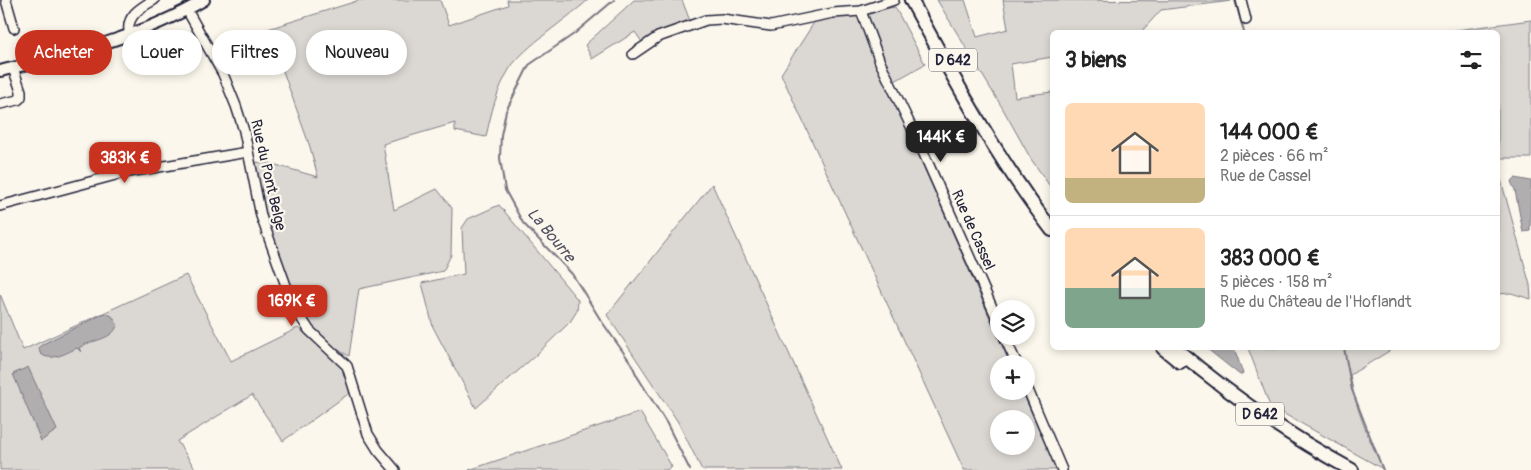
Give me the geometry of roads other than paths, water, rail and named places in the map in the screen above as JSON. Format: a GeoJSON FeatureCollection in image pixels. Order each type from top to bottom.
{"type":"FeatureCollection","features":[{"type":"Feature","properties":{"kind":"highway","name":"D 642"},"geometry":{"type":"LineString","coordinates":[[911,0],[994,146],[1050,227]]}},
{"type":"Feature","properties":{"kind":"highway","name":"D 642"},"geometry":{"type":"LineString","coordinates":[[920,0],[999,139],[1050,213]]}},
{"type":"Feature","properties":{"kind":"highway","name":"D 642"},"geometry":{"type":"LineString","coordinates":[[1166,350],[1241,410],[1300,450],[1335,470]]}},
{"type":"Feature","properties":{"kind":"highway","name":"D 642"},"geometry":{"type":"LineString","coordinates":[[1178,350],[1262,416],[1352,470]]}},
{"type":"Feature","properties":{"kind":"main road"},"geometry":{"type":"LineString","coordinates":[[141,30],[160,23],[204,0]]}},
{"type":"Feature","properties":{"kind":"main road"},"geometry":{"type":"LineString","coordinates":[[0,71],[122,36]]}},
{"type":"Feature","properties":{"kind":"street"},"geometry":{"type":"LineString","coordinates":[[6,0],[14,28]]}},
{"type":"Feature","properties":{"kind":"street"},"geometry":{"type":"LineString","coordinates":[[129,30],[128,26],[133,15],[154,0]]}},
{"type":"Feature","properties":{"kind":"street"},"geometry":{"type":"LineString","coordinates":[[633,54],[658,37],[706,20],[722,19],[771,26],[833,14],[861,11],[894,0]]}},
{"type":"Feature","properties":{"kind":"street"},"geometry":{"type":"LineString","coordinates":[[1241,0],[1246,20]]}},
{"type":"Feature","properties":{"kind":"street","name":"Rue du Pont Belge"},"geometry":{"type":"LineString","coordinates":[[187,10],[232,93],[248,152],[263,222],[295,309],[309,330],[347,366],[368,434],[378,450],[395,470]]}},
{"type":"Feature","properties":{"kind":"street","name":"Rue de Cassel"},"geometry":{"type":"LineString","coordinates":[[861,11],[880,62],[917,139],[990,303]]}},
{"type":"Feature","properties":{"kind":"street"},"geometry":{"type":"LineString","coordinates":[[0,104],[18,100],[21,97],[21,91],[13,68]]}},
{"type":"Feature","properties":{"kind":"street"},"geometry":{"type":"LineString","coordinates":[[0,206],[123,173],[248,152]]}},
{"type":"Feature","properties":{"kind":"street"},"geometry":{"type":"LineString","coordinates":[[1033,400],[1062,470]]}},
{"type":"Feature","properties":{"kind":"waterway","name":"La Bourre"},"geometry":{"type":"LineString","coordinates":[[614,0],[574,34],[529,65],[506,111],[501,135],[500,158],[505,190],[523,223],[572,274],[600,319],[631,363],[667,424],[690,470]]}},
{"type":"Feature","properties":{"kind":"waterway"},"geometry":{"type":"LineString","coordinates":[[1235,0],[1243,30]]}},
{"type":"Feature","properties":{"kind":"waterway"},"geometry":{"type":"LineString","coordinates":[[1344,350],[1352,390],[1383,470]]}}]}
